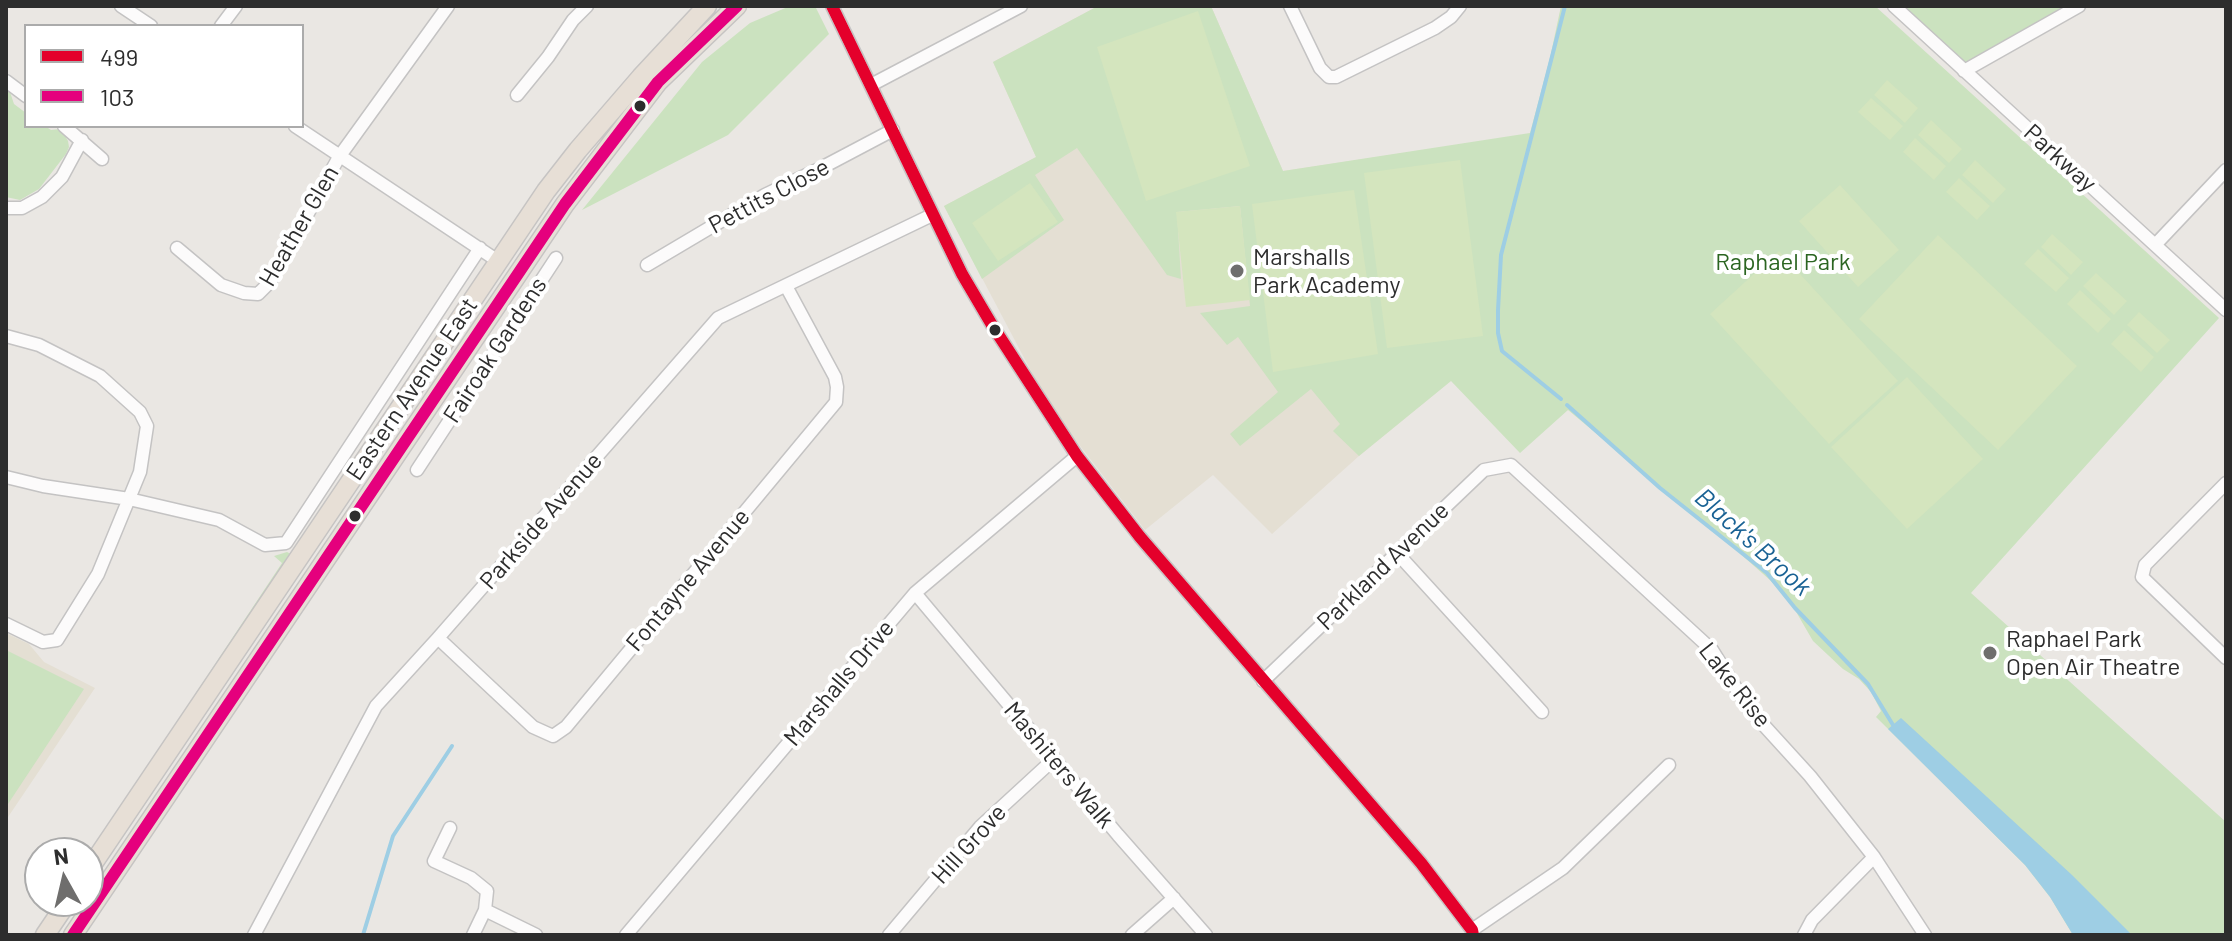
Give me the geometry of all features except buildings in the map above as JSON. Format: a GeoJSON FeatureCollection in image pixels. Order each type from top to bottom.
{"type":"FeatureCollection","features":[{"type":"Feature","properties":{"kind":"highway","name":"Eastern Avenue East"},"geometry":{"type":"LineString","coordinates":[[104,847],[546,191],[578,150],[707,6]]}},
{"type":"Feature","properties":{"kind":"highway","name":"Eastern Avenue East"},"geometry":{"type":"LineString","coordinates":[[73,935],[565,204],[658,82],[737,6]]}},
{"type":"Feature","properties":{"kind":"highway"},"geometry":{"type":"LineString","coordinates":[[45,935],[57,917]]}},
{"type":"Feature","properties":{"kind":"street"},"geometry":{"type":"LineString","coordinates":[[121,6],[148,24]]}},
{"type":"Feature","properties":{"kind":"street"},"geometry":{"type":"LineString","coordinates":[[222,24],[236,6]]}},
{"type":"Feature","properties":{"kind":"street"},"geometry":{"type":"LineString","coordinates":[[339,157],[448,6]]}},
{"type":"Feature","properties":{"kind":"street"},"geometry":{"type":"LineString","coordinates":[[517,95],[587,6]]}},
{"type":"Feature","properties":{"kind":"street"},"geometry":{"type":"LineString","coordinates":[[832,6],[962,274],[1077,456],[1140,537],[1421,863],[1473,933],[1563,868],[1669,765]]}},
{"type":"Feature","properties":{"kind":"street"},"geometry":{"type":"LineString","coordinates":[[871,85],[1021,6]]}},
{"type":"Feature","properties":{"kind":"street"},"geometry":{"type":"LineString","coordinates":[[1290,6],[1320,68],[1329,77],[1345,74],[1435,28],[1460,6]]}},
{"type":"Feature","properties":{"kind":"street","name":"Parkway"},"geometry":{"type":"LineString","coordinates":[[1894,6],[2226,310]]}},
{"type":"Feature","properties":{"kind":"street"},"geometry":{"type":"LineString","coordinates":[[1964,71],[2079,6]]}},
{"type":"Feature","properties":{"kind":"street"},"geometry":{"type":"LineString","coordinates":[[6,81],[24,94]]}},
{"type":"Feature","properties":{"kind":"street"},"geometry":{"type":"LineString","coordinates":[[67,128],[102,159]]}},
{"type":"Feature","properties":{"kind":"street"},"geometry":{"type":"LineString","coordinates":[[298,128],[498,261]]}},
{"type":"Feature","properties":{"kind":"street","name":"Pettits Close"},"geometry":{"type":"LineString","coordinates":[[647,265],[765,195],[893,130]]}},
{"type":"Feature","properties":{"kind":"street"},"geometry":{"type":"LineString","coordinates":[[6,208],[22,208],[42,197],[62,177],[82,140]]}},
{"type":"Feature","properties":{"kind":"street","name":"Heather Glen"},"geometry":{"type":"LineString","coordinates":[[177,248],[221,285],[258,294],[270,282],[339,157]]}},
{"type":"Feature","properties":{"kind":"street"},"geometry":{"type":"LineString","coordinates":[[2156,244],[2226,170]]}},
{"type":"Feature","properties":{"kind":"street","name":"Parkside Avenue"},"geometry":{"type":"LineString","coordinates":[[254,935],[376,706],[718,318],[932,215]]}},
{"type":"Feature","properties":{"kind":"street"},"geometry":{"type":"LineString","coordinates":[[6,477],[129,499],[219,520],[265,545],[286,543],[480,248]]}},
{"type":"Feature","properties":{"kind":"street","name":"Fairoak Gardens"},"geometry":{"type":"LineString","coordinates":[[417,470],[556,258]]}},
{"type":"Feature","properties":{"kind":"street"},"geometry":{"type":"LineString","coordinates":[[517,275],[536,288]]}},
{"type":"Feature","properties":{"kind":"street","name":"Fontayne Avenue"},"geometry":{"type":"LineString","coordinates":[[438,638],[533,727],[553,736],[566,727],[836,402],[835,377],[786,286]]}},
{"type":"Feature","properties":{"kind":"street"},"geometry":{"type":"LineString","coordinates":[[6,336],[39,345],[100,376],[140,412],[147,426],[140,472],[98,574],[57,640],[43,642],[6,624]]}},
{"type":"Feature","properties":{"kind":"street","name":"Fairoak Gardens"},"geometry":{"type":"LineString","coordinates":[[414,428],[434,442]]}},
{"type":"Feature","properties":{"kind":"street","name":"Marshalls Drive"},"geometry":{"type":"LineString","coordinates":[[626,935],[915,593],[1077,456]]}},
{"type":"Feature","properties":{"kind":"street","name":"Parkland Avenue"},"geometry":{"type":"LineString","coordinates":[[1263,681],[1484,470],[1511,465]]}},
{"type":"Feature","properties":{"kind":"street","name":"Lake Rise"},"geometry":{"type":"LineString","coordinates":[[1511,465],[1712,650],[1749,709],[1810,776],[1874,857],[1925,935]]}},
{"type":"Feature","properties":{"kind":"street"},"geometry":{"type":"LineString","coordinates":[[2226,483],[2145,565],[2142,577],[2226,658]]}},
{"type":"Feature","properties":{"kind":"street"},"geometry":{"type":"LineString","coordinates":[[1397,553],[1542,712]]}},
{"type":"Feature","properties":{"kind":"street","name":"Mashiters Walk"},"geometry":{"type":"LineString","coordinates":[[915,593],[1206,935]]}},
{"type":"Feature","properties":{"kind":"street","name":"Hill Grove"},"geometry":{"type":"LineString","coordinates":[[889,935],[980,827],[1054,759]]}},
{"type":"Feature","properties":{"kind":"street"},"geometry":{"type":"LineString","coordinates":[[450,828],[434,861],[471,878],[487,891],[485,910],[473,935]]}},
{"type":"Feature","properties":{"kind":"street"},"geometry":{"type":"LineString","coordinates":[[1804,935],[1812,920],[1874,857]]}},
{"type":"Feature","properties":{"kind":"street"},"geometry":{"type":"LineString","coordinates":[[1132,935],[1174,898]]}},
{"type":"Feature","properties":{"kind":"street"},"geometry":{"type":"LineString","coordinates":[[485,910],[536,935]]}},
{"type":"Feature","properties":{"kind":"shaded area","name":"Marshalls Park Academy"},"geometry":{"type":"Polygon","coordinates":[[[1098,6],[1211,6],[1283,171],[1524,135],[1452,380],[1359,456],[1272,534],[1213,475],[1145,530],[1050,407],[944,206],[1036,157],[993,62],[1098,6]]]}},
{"type":"Feature","properties":{"kind":"shaded area"},"geometry":{"type":"Polygon","coordinates":[[[6,633],[29,644],[44,662],[95,688],[6,820],[6,633]]]}},
{"type":"Feature","properties":{"kind":"green space"},"geometry":{"type":"Polygon","coordinates":[[[790,6],[815,6],[829,34],[728,135],[582,210],[702,62],[750,23],[790,6]]]}},
{"type":"Feature","properties":{"kind":"green space","name":"Raphael Park"},"geometry":{"type":"Polygon","coordinates":[[[1098,6],[1211,6],[1283,171],[1530,133],[1561,6],[1875,6],[2219,318],[1971,593],[2226,822],[2226,935],[2073,935],[2050,897],[2025,865],[1876,717],[1881,711],[1871,692],[1813,641],[1795,610],[1771,581],[1568,410],[1520,453],[1451,381],[1359,456],[1333,431],[1340,424],[1311,389],[1240,446],[1230,434],[1278,392],[1238,337],[1227,345],[1200,313],[1250,306],[1240,206],[1177,212],[1181,279],[1167,275],[1077,148],[1035,175],[1064,220],[982,279],[944,206],[1036,157],[993,62],[1098,6]]]}},
{"type":"Feature","properties":{"kind":"green space"},"geometry":{"type":"Polygon","coordinates":[[[1894,6],[2079,6],[1964,71],[1894,6]]]}},
{"type":"Feature","properties":{"kind":"green space"},"geometry":{"type":"Polygon","coordinates":[[[1198,11],[1250,166],[1146,201],[1097,47],[1198,11]]]}},
{"type":"Feature","properties":{"kind":"green space"},"geometry":{"type":"Polygon","coordinates":[[[1887,80],[1918,108],[1905,123],[1874,95],[1887,80]]]}},
{"type":"Feature","properties":{"kind":"green space"},"geometry":{"type":"Polygon","coordinates":[[[6,85],[14,104],[24,112],[24,128],[61,129],[69,147],[39,189],[20,200],[6,197],[6,85]]]}},
{"type":"Feature","properties":{"kind":"green space"},"geometry":{"type":"Polygon","coordinates":[[[1871,98],[1903,126],[1890,140],[1858,112],[1871,98]]]}},
{"type":"Feature","properties":{"kind":"green space"},"geometry":{"type":"Polygon","coordinates":[[[1931,120],[1962,149],[1949,163],[1918,135],[1931,120]]]}},
{"type":"Feature","properties":{"kind":"green space"},"geometry":{"type":"Polygon","coordinates":[[[1915,138],[1946,166],[1934,180],[1903,152],[1915,138]]]}},
{"type":"Feature","properties":{"kind":"green space"},"geometry":{"type":"Polygon","coordinates":[[[1460,160],[1483,336],[1387,348],[1364,173],[1460,160]]]}},
{"type":"Feature","properties":{"kind":"green space"},"geometry":{"type":"Polygon","coordinates":[[[1975,160],[2006,189],[1993,203],[1962,175],[1975,160]]]}},
{"type":"Feature","properties":{"kind":"green space"},"geometry":{"type":"Polygon","coordinates":[[[1959,178],[1990,206],[1977,220],[1946,192],[1959,178]]]}},
{"type":"Feature","properties":{"kind":"green space"},"geometry":{"type":"Polygon","coordinates":[[[1030,183],[1058,222],[998,261],[972,223],[1030,183]]]}},
{"type":"Feature","properties":{"kind":"green space"},"geometry":{"type":"Polygon","coordinates":[[[1840,185],[1899,250],[1858,287],[1799,221],[1840,185]]]}},
{"type":"Feature","properties":{"kind":"green space"},"geometry":{"type":"Polygon","coordinates":[[[1354,190],[1378,354],[1273,372],[1252,204],[1354,190]]]}},
{"type":"Feature","properties":{"kind":"green space"},"geometry":{"type":"Polygon","coordinates":[[[1240,206],[1250,300],[1186,307],[1176,212],[1240,206]]]}},
{"type":"Feature","properties":{"kind":"green space"},"geometry":{"type":"Polygon","coordinates":[[[2052,234],[2083,262],[2071,275],[2041,247],[2052,234]]]}},
{"type":"Feature","properties":{"kind":"green space"},"geometry":{"type":"Polygon","coordinates":[[[1938,235],[2077,366],[1998,450],[1859,319],[1938,235]]]}},
{"type":"Feature","properties":{"kind":"green space"},"geometry":{"type":"Polygon","coordinates":[[[2038,249],[2069,278],[2056,292],[2024,264],[2038,249]]]}},
{"type":"Feature","properties":{"kind":"green space"},"geometry":{"type":"Polygon","coordinates":[[[1779,251],[1898,381],[1829,444],[1710,314],[1779,251]]]}},
{"type":"Feature","properties":{"kind":"green space"},"geometry":{"type":"Polygon","coordinates":[[[2096,273],[2127,301],[2114,315],[2083,286],[2096,273]]]}},
{"type":"Feature","properties":{"kind":"green space"},"geometry":{"type":"Polygon","coordinates":[[[2080,290],[2111,319],[2098,333],[2067,304],[2080,290]]]}},
{"type":"Feature","properties":{"kind":"green space"},"geometry":{"type":"Polygon","coordinates":[[[2139,312],[2170,340],[2157,353],[2127,325],[2139,312]]]}},
{"type":"Feature","properties":{"kind":"green space"},"geometry":{"type":"Polygon","coordinates":[[[2124,330],[2154,357],[2141,372],[2111,344],[2124,330]]]}},
{"type":"Feature","properties":{"kind":"green space"},"geometry":{"type":"Polygon","coordinates":[[[1907,377],[1983,459],[1907,529],[1831,447],[1907,377]]]}},
{"type":"Feature","properties":{"kind":"green space"},"geometry":{"type":"Polygon","coordinates":[[[287,552],[291,554],[185,716],[180,717],[282,563],[274,556],[287,552]]]}},
{"type":"Feature","properties":{"kind":"green space"},"geometry":{"type":"Polygon","coordinates":[[[6,650],[84,689],[6,807],[6,650]]]}},
{"type":"Feature","properties":{"kind":"water"},"geometry":{"type":"Polygon","coordinates":[[[1901,718],[2072,875],[2132,935],[2073,935],[2050,897],[2025,865],[1888,729],[1901,718]]]}},
{"type":"Feature","properties":{"kind":"waterway","name":"Black's Brook"},"geometry":{"type":"LineString","coordinates":[[1561,399],[1502,351],[1498,310],[1501,255],[1565,6]]}},
{"type":"Feature","properties":{"kind":"waterway","name":"Black's Brook"},"geometry":{"type":"LineString","coordinates":[[1567,405],[1660,488],[1767,573],[1795,608],[1868,684],[1893,725]]}},
{"type":"Feature","properties":{"kind":"waterway"},"geometry":{"type":"LineString","coordinates":[[363,935],[393,836],[452,746]]}},
{"type":"Feature","properties":{"kind":"transit line","name":"103"},"geometry":{"type":"LineString","coordinates":[[73,935],[565,204],[658,82],[737,6]]}},
{"type":"Feature","properties":{"kind":"transit line","name":"499"},"geometry":{"type":"LineString","coordinates":[[832,6],[962,274],[1077,456],[1140,537],[1421,863],[1473,935]]}},
{"type":"Feature","properties":{"kind":"place","name":"Marshalls Park Academy"},"geometry":{"type":"Point","coordinates":[1237,271]}},
{"type":"Feature","properties":{"kind":"place","name":"Raphael Park Open Air Theatre"},"geometry":{"type":"Point","coordinates":[1990,653]}}]}
